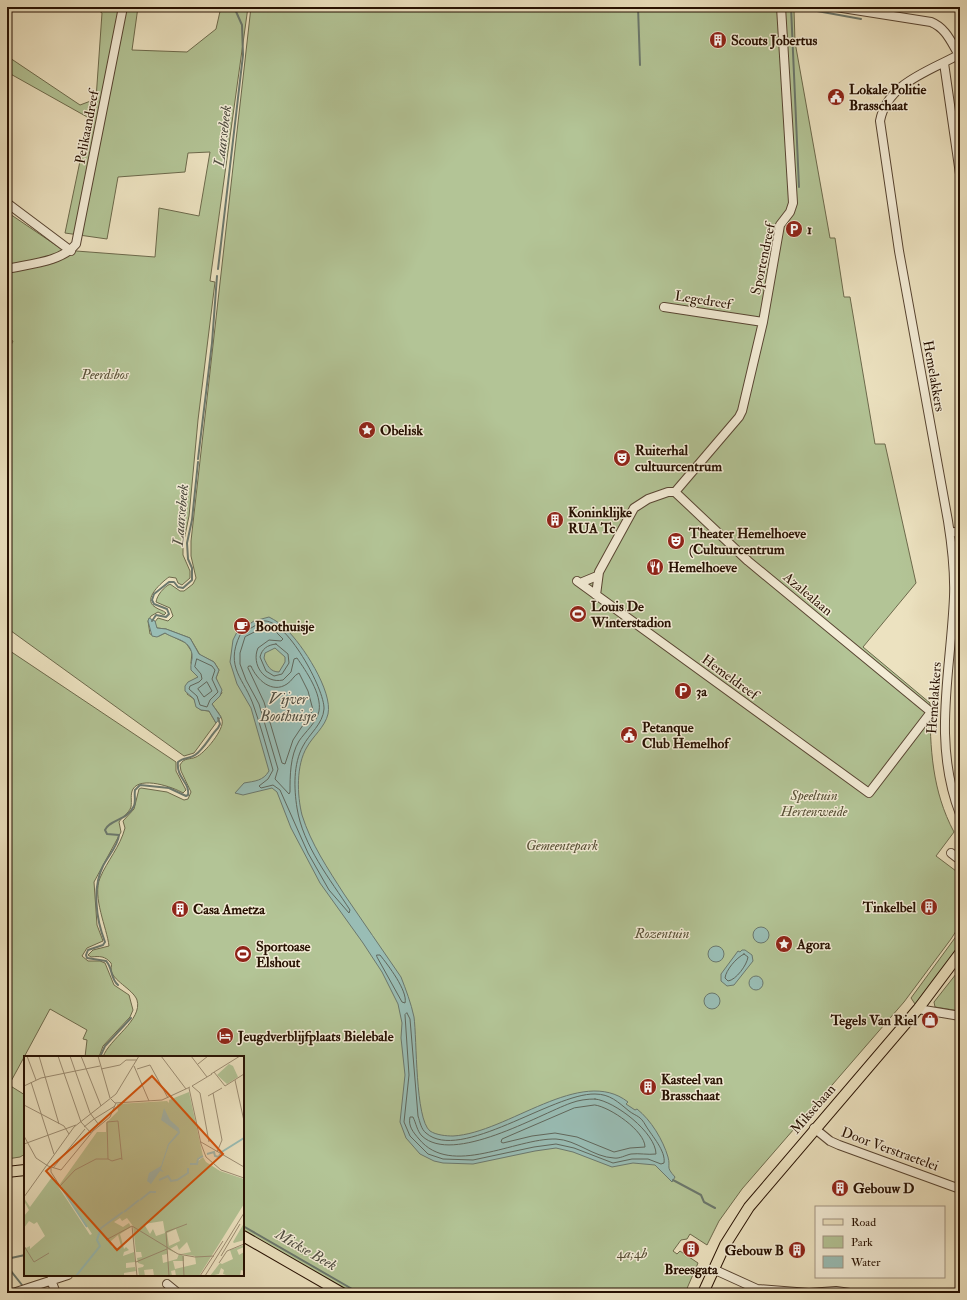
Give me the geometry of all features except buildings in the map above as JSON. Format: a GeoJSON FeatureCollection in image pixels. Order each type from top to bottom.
{"type":"FeatureCollection","features":[{"type":"Feature","properties":{"kind":"main road","name":"Miksebaan"},"geometry":{"type":"LineString","coordinates":[[703,1293],[713,1269],[732,1232],[748,1207],[814,1128],[918,1009],[960,953]]}},
{"type":"Feature","properties":{"kind":"main road"},"geometry":{"type":"LineString","coordinates":[[7,1172],[24,1170]]}},
{"type":"Feature","properties":{"kind":"main road"},"geometry":{"type":"LineString","coordinates":[[244,1237],[342,1293]]}},
{"type":"Feature","properties":{"kind":"street","name":"Pelikaandreef"},"geometry":{"type":"LineString","coordinates":[[71,251],[76,244],[124,7]]}},
{"type":"Feature","properties":{"kind":"street"},"geometry":{"type":"LineString","coordinates":[[836,7],[931,22],[940,26],[946,32],[959,54]]}},
{"type":"Feature","properties":{"kind":"street","name":"Sportendreef"},"geometry":{"type":"LineString","coordinates":[[675,492],[739,417],[763,322],[780,225],[790,212],[793,203],[781,9]]}},
{"type":"Feature","properties":{"kind":"street","name":"Hemelakkers"},"geometry":{"type":"LineString","coordinates":[[959,54],[894,92],[885,104],[880,121],[899,251],[950,533],[954,578],[951,640],[944,712],[944,748],[947,771],[960,814]]}},
{"type":"Feature","properties":{"kind":"street"},"geometry":{"type":"LineString","coordinates":[[944,63],[960,174]]}},
{"type":"Feature","properties":{"kind":"street"},"geometry":{"type":"LineString","coordinates":[[7,203],[71,251],[57,257],[7,269]]}},
{"type":"Feature","properties":{"kind":"street","name":"Legedreef"},"geometry":{"type":"LineString","coordinates":[[664,307],[763,322]]}},
{"type":"Feature","properties":{"kind":"street"},"geometry":{"type":"LineString","coordinates":[[596,595],[597,576],[634,508],[648,499],[668,492],[675,492]]}},
{"type":"Feature","properties":{"kind":"street","name":"Azalealaan"},"geometry":{"type":"LineString","coordinates":[[675,492],[748,560],[931,712]]}},
{"type":"Feature","properties":{"kind":"street"},"geometry":{"type":"LineString","coordinates":[[950,533],[960,531]]}},
{"type":"Feature","properties":{"kind":"street","name":"Hemeldreef"},"geometry":{"type":"LineString","coordinates":[[597,576],[579,582],[869,793],[931,712]]}},
{"type":"Feature","properties":{"kind":"street"},"geometry":{"type":"LineString","coordinates":[[951,640],[960,641]]}},
{"type":"Feature","properties":{"kind":"street"},"geometry":{"type":"LineString","coordinates":[[931,712],[944,712]]}},
{"type":"Feature","properties":{"kind":"street"},"geometry":{"type":"LineString","coordinates":[[951,853],[960,860]]}},
{"type":"Feature","properties":{"kind":"street"},"geometry":{"type":"LineString","coordinates":[[918,1009],[960,1016]]}},
{"type":"Feature","properties":{"kind":"street","name":"Door Verstraetelei"},"geometry":{"type":"LineString","coordinates":[[814,1128],[830,1141],[839,1145],[960,1189]]}},
{"type":"Feature","properties":{"kind":"street"},"geometry":{"type":"LineString","coordinates":[[713,1269],[756,1289],[809,1293],[836,1291],[850,1293]]}},
{"type":"Feature","properties":{"kind":"street"},"geometry":{"type":"LineString","coordinates":[[13,1293],[65,1276]]}},
{"type":"Feature","properties":{"kind":"street"},"geometry":{"type":"LineString","coordinates":[[51,1280],[56,1293]]}},
{"type":"Feature","properties":{"kind":"street"},"geometry":{"type":"LineString","coordinates":[[167,1284],[178,1293]]}},
{"type":"Feature","properties":{"kind":"green space","name":"Peerdsbos"},"geometry":{"type":"Polygon","coordinates":[[[94,7],[138,7],[132,50],[187,52],[216,29],[221,7],[248,7],[210,281],[215,282],[198,420],[189,516],[183,545],[183,555],[190,571],[190,578],[182,585],[178,583],[176,578],[169,577],[154,591],[151,600],[152,604],[156,608],[166,613],[164,615],[158,612],[151,616],[148,621],[150,634],[159,636],[165,633],[186,643],[192,652],[191,663],[198,677],[194,680],[187,694],[194,699],[197,707],[201,710],[209,711],[216,723],[194,753],[184,756],[7,628],[7,353],[13,341],[7,338],[7,212],[63,250],[155,257],[159,208],[199,216],[210,152],[188,153],[185,172],[118,177],[107,239],[65,233],[89,118],[7,72],[7,56],[80,105],[96,99],[102,13],[94,7]]]}},
{"type":"Feature","properties":{"kind":"green space","name":"Gemeentepark"},"geometry":{"type":"Polygon","coordinates":[[[251,7],[781,7],[794,10],[795,42],[830,238],[835,238],[844,297],[850,297],[875,444],[885,444],[916,583],[863,647],[930,703],[934,769],[941,801],[954,832],[936,856],[960,874],[960,925],[904,1002],[742,1189],[719,1221],[707,1245],[690,1234],[687,1239],[681,1240],[673,1251],[677,1254],[680,1251],[698,1263],[685,1293],[351,1293],[244,1231],[244,1056],[103,1056],[106,1050],[135,1015],[138,1007],[135,996],[114,977],[111,969],[111,963],[104,958],[91,957],[88,955],[93,950],[109,946],[99,903],[98,886],[100,878],[123,835],[125,828],[123,821],[134,809],[139,789],[141,788],[167,792],[184,800],[188,799],[191,792],[181,771],[180,765],[187,759],[200,755],[213,741],[222,724],[220,716],[212,704],[222,693],[216,678],[219,670],[214,662],[200,655],[190,638],[166,629],[157,628],[154,623],[158,618],[168,621],[173,616],[170,608],[156,602],[163,589],[170,584],[180,591],[184,591],[193,584],[196,578],[191,556],[191,541],[251,7]]]}},
{"type":"Feature","properties":{"kind":"green space"},"geometry":{"type":"Polygon","coordinates":[[[7,649],[176,762],[176,771],[186,790],[183,793],[172,788],[150,783],[137,785],[133,789],[131,795],[131,807],[119,822],[121,832],[94,882],[97,925],[103,941],[87,948],[82,956],[88,961],[100,961],[105,963],[114,985],[129,995],[133,1010],[130,1017],[103,1046],[99,1056],[85,1056],[87,1040],[83,1039],[87,1030],[50,1009],[9,1085],[24,1094],[24,1155],[20,1157],[7,1159],[7,649]]]}},
{"type":"Feature","properties":{"kind":"green space"},"geometry":{"type":"Polygon","coordinates":[[[960,931],[960,946],[922,998],[915,1004],[911,998],[960,931]]]}},
{"type":"Feature","properties":{"kind":"green space"},"geometry":{"type":"Polygon","coordinates":[[[960,969],[960,1011],[935,1007],[934,1002],[960,969]]]}},
{"type":"Feature","properties":{"kind":"water","name":"Vijver Boothuisje"},"geometry":{"type":"Polygon","coordinates":[[[269,617],[278,622],[293,636],[315,668],[326,693],[328,714],[322,727],[312,739],[303,754],[299,771],[298,789],[302,815],[310,836],[326,866],[401,977],[414,1017],[419,1095],[425,1124],[430,1131],[450,1136],[474,1132],[566,1096],[589,1091],[609,1093],[628,1102],[626,1104],[635,1110],[637,1109],[652,1125],[660,1137],[666,1151],[669,1161],[669,1169],[675,1177],[672,1182],[655,1165],[633,1163],[612,1167],[573,1152],[556,1148],[473,1164],[443,1163],[434,1161],[420,1154],[406,1138],[400,1122],[405,1075],[401,1038],[402,1023],[398,1004],[382,972],[320,883],[291,828],[277,792],[272,788],[243,795],[235,793],[244,783],[261,779],[269,771],[251,708],[237,684],[230,662],[233,640],[237,632],[254,621],[269,617]],[[275,648],[265,653],[264,658],[268,666],[273,671],[279,672],[285,662],[285,657],[275,648]]]}},
{"type":"Feature","properties":{"kind":"water"},"geometry":{"type":"Polygon","coordinates":[[[149,618],[155,621],[157,628],[166,629],[190,638],[199,654],[214,662],[219,670],[216,678],[222,690],[220,696],[212,704],[221,717],[216,723],[209,711],[201,710],[196,707],[194,699],[185,691],[185,686],[188,682],[198,677],[191,670],[192,656],[188,645],[182,640],[165,633],[157,637],[152,636],[148,621],[149,618]]]}},
{"type":"Feature","properties":{"kind":"water"},"geometry":{"type":"Polygon","coordinates":[[[761,927],[767,929],[769,935],[767,941],[761,943],[755,941],[753,935],[755,929],[761,927]]]}},
{"type":"Feature","properties":{"kind":"water"},"geometry":{"type":"Polygon","coordinates":[[[716,946],[722,948],[724,954],[722,960],[716,962],[710,960],[708,954],[710,948],[716,946]]]}},
{"type":"Feature","properties":{"kind":"water"},"geometry":{"type":"Polygon","coordinates":[[[745,950],[752,955],[753,961],[734,985],[727,986],[721,981],[721,974],[738,951],[740,952],[745,950]]]}},
{"type":"Feature","properties":{"kind":"water"},"geometry":{"type":"Polygon","coordinates":[[[753,976],[759,976],[763,980],[763,986],[759,990],[753,990],[749,986],[749,980],[753,976]]]}},
{"type":"Feature","properties":{"kind":"water"},"geometry":{"type":"Polygon","coordinates":[[[712,993],[718,995],[720,1001],[718,1007],[712,1009],[706,1007],[704,1001],[706,995],[712,993]]]}},
{"type":"Feature","properties":{"kind":"waterway","name":"Laarsebeek"},"geometry":{"type":"LineString","coordinates":[[218,269],[243,55],[242,25],[234,7]]}},
{"type":"Feature","properties":{"kind":"waterway"},"geometry":{"type":"LineString","coordinates":[[638,7],[640,65]]}},
{"type":"Feature","properties":{"kind":"waterway"},"geometry":{"type":"LineString","coordinates":[[791,7],[799,187]]}},
{"type":"Feature","properties":{"kind":"waterway"},"geometry":{"type":"LineString","coordinates":[[795,7],[861,19]]}},
{"type":"Feature","properties":{"kind":"waterway","name":"Laarsebeek"},"geometry":{"type":"LineString","coordinates":[[198,459],[212,343],[217,276]]}},
{"type":"Feature","properties":{"kind":"waterway","name":"Laarsebeek"},"geometry":{"type":"LineString","coordinates":[[152,621],[156,615],[166,617],[169,614],[167,609],[154,604],[152,600],[154,594],[169,582],[174,582],[178,587],[183,588],[192,580],[192,568],[188,559],[187,543],[192,520],[198,462]]}},
{"type":"Feature","properties":{"kind":"waterway","name":"Laarsebeek"},"geometry":{"type":"LineString","coordinates":[[118,985],[115,982],[110,967],[106,961],[87,958],[86,955],[88,950],[103,945],[105,942],[99,924],[96,904],[97,884],[103,866],[115,847],[119,835],[107,834],[105,830],[107,826],[127,815],[131,811],[135,804],[135,790],[140,785],[169,788],[186,796],[188,795],[187,787],[179,772],[178,762],[182,759],[193,756],[201,749],[218,728],[220,724],[218,718]]}},
{"type":"Feature","properties":{"kind":"waterway","name":"Laarsebeek"},"geometry":{"type":"LineString","coordinates":[[100,1056],[105,1046],[131,1018]]}},
{"type":"Feature","properties":{"kind":"waterway"},"geometry":{"type":"LineString","coordinates":[[673,1180],[701,1195],[704,1202],[715,1208]]}},
{"type":"Feature","properties":{"kind":"waterway","name":"Mickse Beek"},"geometry":{"type":"LineString","coordinates":[[244,1227],[359,1293]]}},
{"type":"Feature","properties":{"kind":"waterway","name":"Laarsebeek"},"geometry":{"type":"LineString","coordinates":[[7,1262],[11,1258],[24,1255]]}},
{"type":"Feature","properties":{"kind":"waterway","name":"Laarsebeek"},"geometry":{"type":"LineString","coordinates":[[7,1266],[22,1285]]}},
{"type":"Feature","properties":{"kind":"place","name":"Scouts Jobertus"},"geometry":{"type":"Point","coordinates":[718,40]}},
{"type":"Feature","properties":{"kind":"place","name":"Lokale Politie Brasschaat"},"geometry":{"type":"Point","coordinates":[836,97]}},
{"type":"Feature","properties":{"kind":"place","name":"1"},"geometry":{"type":"Point","coordinates":[794,229]}},
{"type":"Feature","properties":{"kind":"place","name":"Obelisk"},"geometry":{"type":"Point","coordinates":[367,430]}},
{"type":"Feature","properties":{"kind":"place","name":"Ruiterhal cultuurcentrum"},"geometry":{"type":"Point","coordinates":[622,458]}},
{"type":"Feature","properties":{"kind":"place","name":"Koninklijke RUA Tc"},"geometry":{"type":"Point","coordinates":[555,520]}},
{"type":"Feature","properties":{"kind":"place","name":"Theater Hemelhoeve (Cultuurcentrum"},"geometry":{"type":"Point","coordinates":[676,541]}},
{"type":"Feature","properties":{"kind":"place","name":"Hemelhoeve"},"geometry":{"type":"Point","coordinates":[655,567]}},
{"type":"Feature","properties":{"kind":"place","name":"Louis De Winterstadion"},"geometry":{"type":"Point","coordinates":[578,614]}},
{"type":"Feature","properties":{"kind":"place","name":"Boothuisje"},"geometry":{"type":"Point","coordinates":[242,626]}},
{"type":"Feature","properties":{"kind":"place","name":"3a"},"geometry":{"type":"Point","coordinates":[683,691]}},
{"type":"Feature","properties":{"kind":"place","name":"Petanque Club Hemelhof"},"geometry":{"type":"Point","coordinates":[629,735]}},
{"type":"Feature","properties":{"kind":"place","name":"Tinkelbel"},"geometry":{"type":"Point","coordinates":[929,907]}},
{"type":"Feature","properties":{"kind":"place","name":"Casa Ametza"},"geometry":{"type":"Point","coordinates":[180,909]}},
{"type":"Feature","properties":{"kind":"place","name":"Agora"},"geometry":{"type":"Point","coordinates":[784,944]}},
{"type":"Feature","properties":{"kind":"place","name":"Sportoase Elshout"},"geometry":{"type":"Point","coordinates":[243,954]}},
{"type":"Feature","properties":{"kind":"place","name":"Tegels Van Riel"},"geometry":{"type":"Point","coordinates":[930,1020]}},
{"type":"Feature","properties":{"kind":"place","name":"Jeugdverblijfplaats Bielebale"},"geometry":{"type":"Point","coordinates":[225,1036]}},
{"type":"Feature","properties":{"kind":"place","name":"Kasteel van Brasschaat"},"geometry":{"type":"Point","coordinates":[648,1087]}},
{"type":"Feature","properties":{"kind":"place","name":"Gebouw D"},"geometry":{"type":"Point","coordinates":[840,1188]}},
{"type":"Feature","properties":{"kind":"place","name":"Breesgata"},"geometry":{"type":"Point","coordinates":[691,1249]}},
{"type":"Feature","properties":{"kind":"place","name":"Gebouw B"},"geometry":{"type":"Point","coordinates":[797,1250]}},
{"type":"Feature","properties":{"kind":"park label","name":"Speeltuin Hertenweide"},"geometry":{"type":"Point","coordinates":[814,804]}},
{"type":"Feature","properties":{"kind":"park label","name":"Rozentuin"},"geometry":{"type":"Point","coordinates":[662,933]}},
{"type":"Feature","properties":{"kind":"park label","name":"4a;4b"},"geometry":{"type":"Point","coordinates":[632,1253]}}]}
